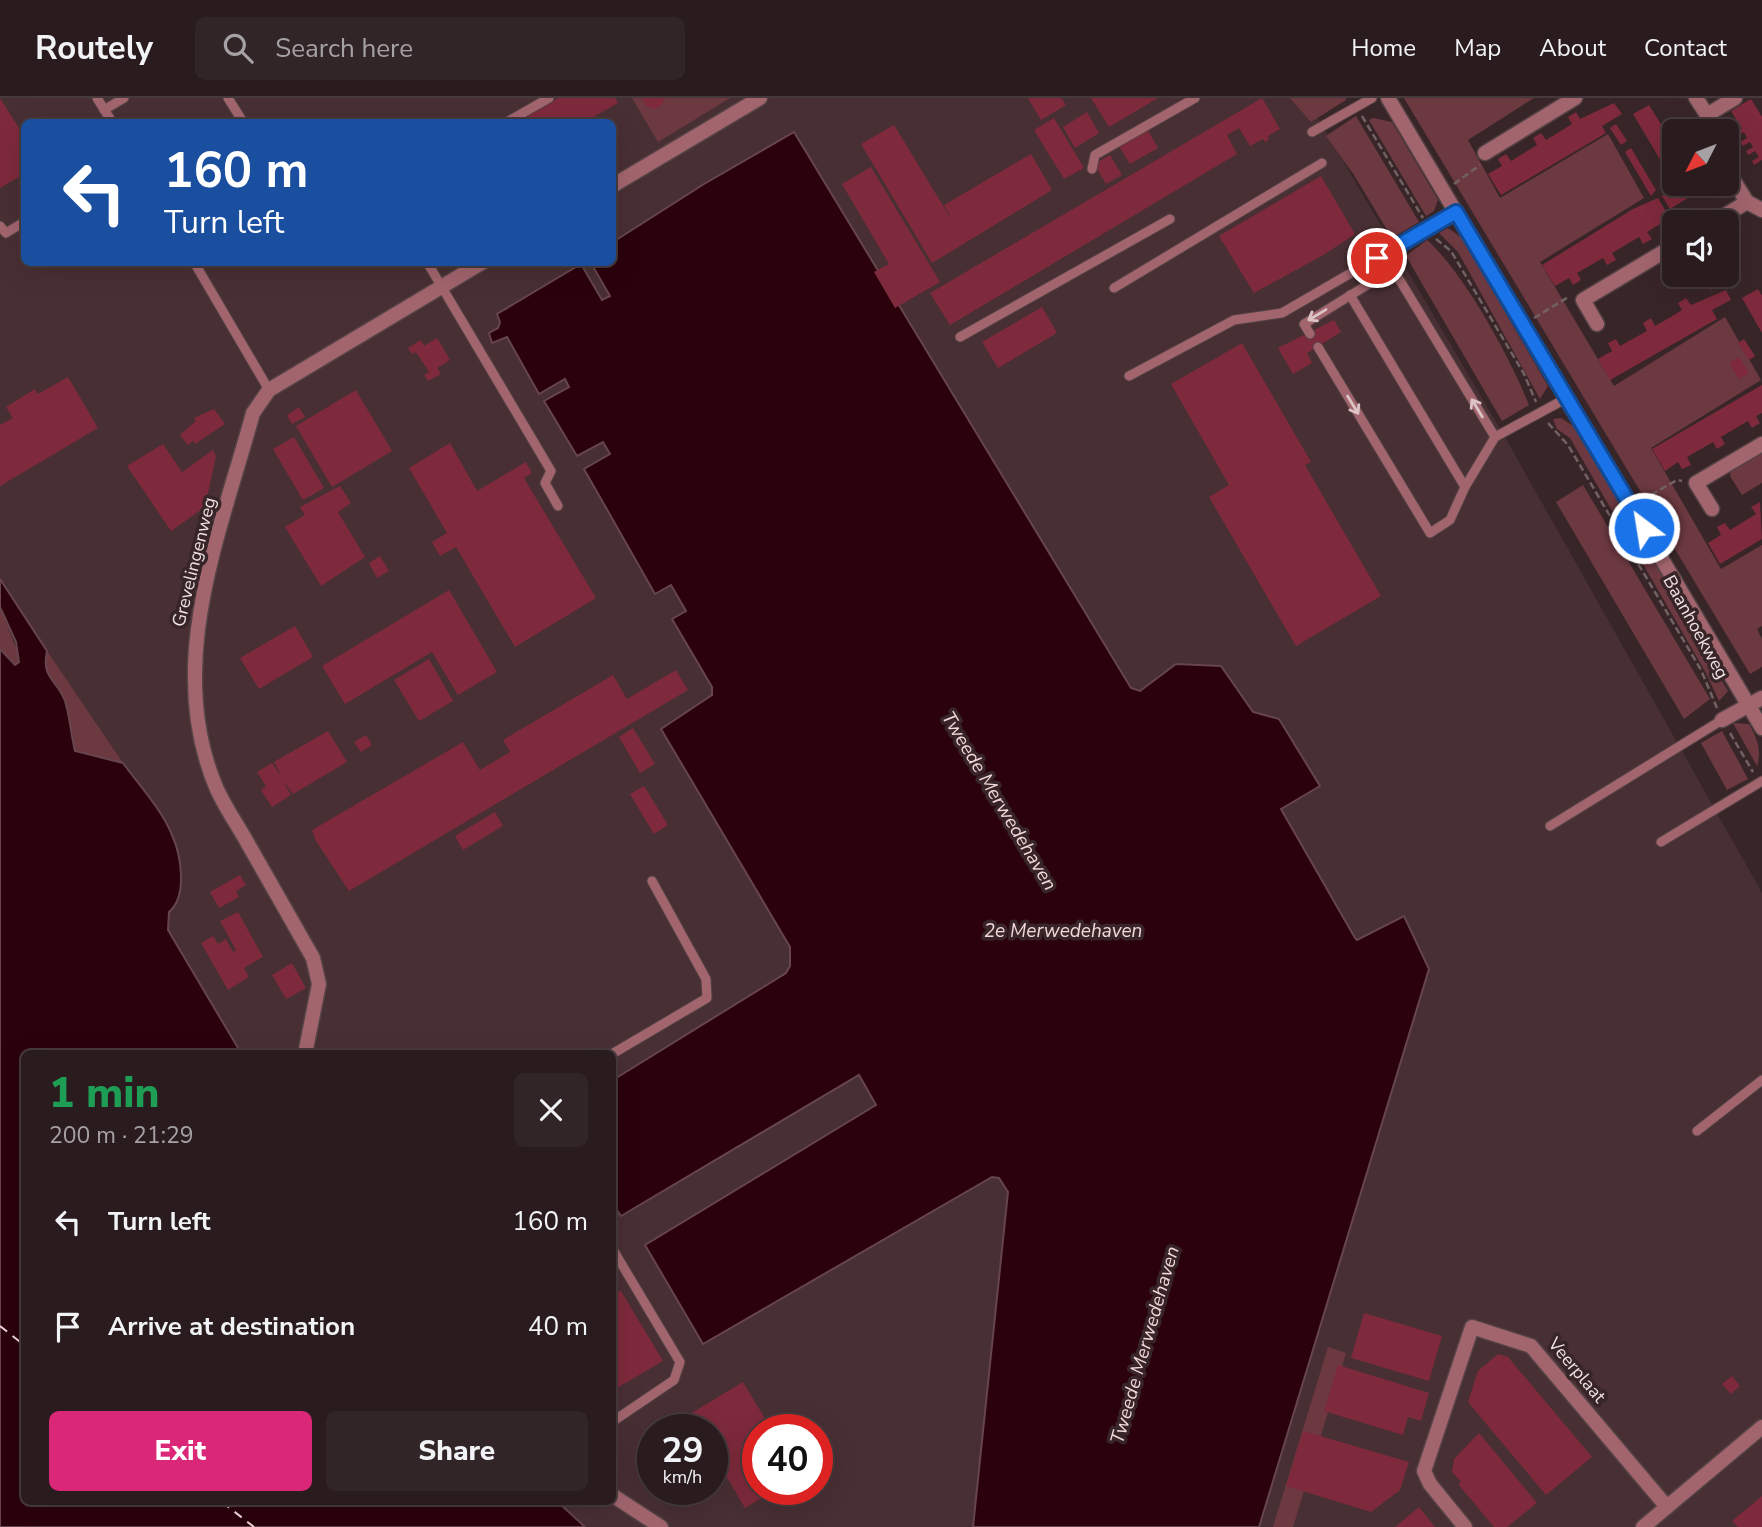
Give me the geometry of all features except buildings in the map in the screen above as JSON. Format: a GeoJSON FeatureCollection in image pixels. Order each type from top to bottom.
{"type":"FeatureCollection","features":[{"type":"Feature","properties":{"kind":"street"},"geometry":{"type":"LineString","coordinates":[[616,184],[760,98]]}},
{"type":"Feature","properties":{"kind":"street","name":"Baanhoekweg"},"geometry":{"type":"LineString","coordinates":[[1388,98],[1631,506],[1756,702],[1762,728]]}},
{"type":"Feature","properties":{"kind":"street"},"geometry":{"type":"LineString","coordinates":[[1485,153],[1575,98]]}},
{"type":"Feature","properties":{"kind":"street"},"geometry":{"type":"LineString","coordinates":[[1696,98],[1707,115],[1706,119]]}},
{"type":"Feature","properties":{"kind":"street"},"geometry":{"type":"LineString","coordinates":[[1707,115],[1735,98]]}},
{"type":"Feature","properties":{"kind":"street"},"geometry":{"type":"LineString","coordinates":[[1740,192],[1746,202],[1762,210]]}},
{"type":"Feature","properties":{"kind":"street"},"geometry":{"type":"LineString","coordinates":[[1733,210],[1746,202]]}},
{"type":"Feature","properties":{"kind":"street"},"geometry":{"type":"LineString","coordinates":[[1597,324],[1583,300],[1662,254]]}},
{"type":"Feature","properties":{"kind":"street","name":"Grevelingenweg"},"geometry":{"type":"LineString","coordinates":[[306,1050],[319,984],[313,958],[216,787],[199,736],[193,686],[194,647],[203,597],[253,413],[269,390],[476,266]]}},
{"type":"Feature","properties":{"kind":"street"},"geometry":{"type":"LineString","coordinates":[[1712,509],[1696,483],[1762,444]]}},
{"type":"Feature","properties":{"kind":"street"},"geometry":{"type":"LineString","coordinates":[[1722,720],[1756,702]]}},
{"type":"Feature","properties":{"kind":"street","name":"Veerplaat"},"geometry":{"type":"LineString","coordinates":[[1465,1527],[1430,1484],[1424,1471],[1472,1327],[1531,1346],[1667,1507]]}},
{"type":"Feature","properties":{"kind":"street"},"geometry":{"type":"LineString","coordinates":[[1643,1527],[1762,1427]]}},
{"type":"Feature","properties":{"kind":"street"},"geometry":{"type":"LineString","coordinates":[[616,1498],[661,1527]]}},
{"type":"Feature","properties":{"kind":"lane"},"geometry":{"type":"LineString","coordinates":[[97,98],[109,119]]}},
{"type":"Feature","properties":{"kind":"lane"},"geometry":{"type":"LineString","coordinates":[[104,110],[124,98]]}},
{"type":"Feature","properties":{"kind":"lane"},"geometry":{"type":"LineString","coordinates":[[228,98],[241,119]]}},
{"type":"Feature","properties":{"kind":"lane"},"geometry":{"type":"LineString","coordinates":[[513,119],[549,98]]}},
{"type":"Feature","properties":{"kind":"lane"},"geometry":{"type":"LineString","coordinates":[[1092,169],[1096,155],[1195,98]]}},
{"type":"Feature","properties":{"kind":"lane"},"geometry":{"type":"LineString","coordinates":[[1312,132],[1372,98]]}},
{"type":"Feature","properties":{"kind":"lane"},"geometry":{"type":"LineString","coordinates":[[1114,288],[1321,163]]}},
{"type":"Feature","properties":{"kind":"lane"},"geometry":{"type":"LineString","coordinates":[[1129,376],[1234,320],[1282,313],[1456,212]]}},
{"type":"Feature","properties":{"kind":"lane"},"geometry":{"type":"LineString","coordinates":[[960,337],[1170,219]]}},
{"type":"Feature","properties":{"kind":"lane"},"geometry":{"type":"LineString","coordinates":[[0,226],[6,233],[21,224]]}},
{"type":"Feature","properties":{"kind":"lane"},"geometry":{"type":"LineString","coordinates":[[196,266],[269,390]]}},
{"type":"Feature","properties":{"kind":"lane"},"geometry":{"type":"LineString","coordinates":[[430,266],[551,471],[545,483],[558,506]]}},
{"type":"Feature","properties":{"kind":"lane"},"geometry":{"type":"LineString","coordinates":[[1310,334],[1304,324],[1393,269],[1495,437]]}},
{"type":"Feature","properties":{"kind":"lane"},"geometry":{"type":"LineString","coordinates":[[1350,295],[1465,487]]}},
{"type":"Feature","properties":{"kind":"lane"},"geometry":{"type":"LineString","coordinates":[[1318,347],[1430,533],[1450,520],[1465,487],[1495,437],[1567,398]]}},
{"type":"Feature","properties":{"kind":"lane"},"geometry":{"type":"LineString","coordinates":[[1550,826],[1722,720]]}},
{"type":"Feature","properties":{"kind":"lane"},"geometry":{"type":"LineString","coordinates":[[1661,842],[1761,782]]}},
{"type":"Feature","properties":{"kind":"lane"},"geometry":{"type":"LineString","coordinates":[[616,1052],[707,998],[706,979],[652,881]]}},
{"type":"Feature","properties":{"kind":"lane"},"geometry":{"type":"LineString","coordinates":[[1697,1131],[1762,1080]]}},
{"type":"Feature","properties":{"kind":"lane"},"geometry":{"type":"LineString","coordinates":[[616,1255],[680,1362],[674,1380],[616,1419]]}},
{"type":"Feature","properties":{"kind":"path","name":"Baanhoekweg"},"geometry":{"type":"LineString","coordinates":[[1357,107],[1437,242],[1451,251],[1524,374],[1540,411],[1568,445],[1701,670],[1722,720],[1761,782]]}},
{"type":"Feature","properties":{"kind":"path"},"geometry":{"type":"LineString","coordinates":[[1444,191],[1478,168],[1485,153]]}},
{"type":"Feature","properties":{"kind":"path"},"geometry":{"type":"LineString","coordinates":[[1523,325],[1570,296],[1583,300]]}},
{"type":"Feature","properties":{"kind":"path"},"geometry":{"type":"LineString","coordinates":[[1631,506],[1677,480],[1696,483]]}},
{"type":"Feature","properties":{"kind":"shaded area"},"geometry":{"type":"Polygon","coordinates":[[[0,98],[1306,98],[1502,432],[1762,893],[1762,1527],[527,1527],[507,1505],[616,1505],[616,1050],[197,1050],[0,600],[0,98]]]}},
{"type":"Feature","properties":{"kind":"shaded area"},"geometry":{"type":"Polygon","coordinates":[[[632,98],[730,98],[658,142],[632,98]]]}},
{"type":"Feature","properties":{"kind":"shaded area"},"geometry":{"type":"Polygon","coordinates":[[[1290,98],[1346,98],[1346,100],[1311,122],[1290,98]]]}},
{"type":"Feature","properties":{"kind":"shaded area"},"geometry":{"type":"Polygon","coordinates":[[[1404,98],[1534,98],[1468,140],[1500,198],[1608,134],[1644,198],[1540,262],[1614,386],[1725,317],[1761,380],[1651,448],[1721,569],[1762,545],[1762,626],[1757,629],[1762,639],[1762,667],[1750,674],[1404,98]]]}},
{"type":"Feature","properties":{"kind":"shaded area"},"geometry":{"type":"Polygon","coordinates":[[[1356,116],[1419,222],[1392,238],[1354,175],[1326,136],[1356,116]]]}},
{"type":"Feature","properties":{"kind":"shaded area"},"geometry":{"type":"Polygon","coordinates":[[[1373,118],[1392,122],[1438,200],[1434,211],[1426,216],[1369,120],[1373,118]]]}},
{"type":"Feature","properties":{"kind":"shaded area"},"geometry":{"type":"Polygon","coordinates":[[[1448,228],[1462,238],[1548,386],[1540,399],[1458,252],[1439,233],[1448,228]]]}},
{"type":"Feature","properties":{"kind":"shaded area"},"geometry":{"type":"Polygon","coordinates":[[[1427,240],[1442,255],[1471,295],[1510,364],[1529,405],[1502,421],[1406,256],[1427,240]]]}},
{"type":"Feature","properties":{"kind":"shaded area"},"geometry":{"type":"Polygon","coordinates":[[[1561,418],[1573,426],[1716,663],[1714,667],[1728,691],[1719,701],[1706,673],[1570,438],[1557,429],[1553,419],[1561,418]]]}},
{"type":"Feature","properties":{"kind":"shaded area"},"geometry":{"type":"Polygon","coordinates":[[[1762,451],[1762,483],[1742,495],[1730,476],[1731,470],[1762,451]]]}},
{"type":"Feature","properties":{"kind":"shaded area"},"geometry":{"type":"Polygon","coordinates":[[[1583,485],[1710,699],[1684,719],[1556,502],[1583,485]]]}},
{"type":"Feature","properties":{"kind":"shaded area"},"geometry":{"type":"Polygon","coordinates":[[[0,607],[19,655],[19,662],[15,665],[0,649],[0,607]]]}},
{"type":"Feature","properties":{"kind":"shaded area"},"geometry":{"type":"Polygon","coordinates":[[[47,651],[123,763],[75,751],[65,701],[46,668],[47,651]]]}},
{"type":"Feature","properties":{"kind":"shaded area"},"geometry":{"type":"Polygon","coordinates":[[[1733,723],[1749,724],[1758,744],[1757,766],[1733,723]]]}},
{"type":"Feature","properties":{"kind":"shaded area"},"geometry":{"type":"Polygon","coordinates":[[[1722,731],[1748,779],[1727,790],[1701,743],[1722,731]]]}},
{"type":"Feature","properties":{"kind":"shaded area"},"geometry":{"type":"Polygon","coordinates":[[[1328,1347],[1346,1353],[1293,1527],[1273,1527],[1328,1347]]]}},
{"type":"Feature","properties":{"kind":"water","name":"2e Merwedehaven"},"geometry":{"type":"Polygon","coordinates":[[[794,132],[1131,688],[1140,691],[1176,664],[1221,666],[1253,712],[1279,719],[1320,786],[1281,809],[1355,938],[1357,940],[1404,916],[1429,969],[1259,1527],[973,1527],[1008,1192],[999,1178],[992,1177],[703,1344],[645,1245],[876,1105],[859,1075],[621,1216],[616,1209],[616,1078],[786,973],[790,966],[790,947],[661,729],[712,695],[712,687],[672,619],[686,611],[671,585],[655,594],[584,469],[610,454],[603,442],[577,456],[544,401],[569,387],[565,379],[539,394],[507,337],[492,343],[489,333],[498,328],[500,322],[497,314],[578,266],[582,266],[602,300],[610,296],[593,266],[616,266],[616,240],[704,184],[794,132]]]}},
{"type":"Feature","properties":{"kind":"water"},"geometry":{"type":"Polygon","coordinates":[[[0,579],[47,651],[46,668],[65,701],[75,751],[123,763],[168,826],[178,853],[181,886],[175,905],[169,912],[168,930],[239,1050],[21,1050],[21,1505],[561,1505],[585,1527],[0,1527],[0,649],[15,665],[19,662],[16,642],[0,607],[0,579]]]}},
{"type":"Feature","properties":{"kind":"ferry route"},"geometry":{"type":"LineString","coordinates":[[0,1326],[21,1343]]}},
{"type":"Feature","properties":{"kind":"ferry route"},"geometry":{"type":"LineString","coordinates":[[226,1505],[254,1527]]}},
{"type":"Feature","properties":{"kind":"route"},"geometry":{"type":"LineString","coordinates":[[1377,258],[1456,212],[1644,528]]}},
{"type":"Feature","properties":{"kind":"water label","name":"Tweede Merwedehaven"},"geometry":{"type":"Point","coordinates":[999,801]}},
{"type":"Feature","properties":{"kind":"water label","name":"Tweede Merwedehaven"},"geometry":{"type":"Point","coordinates":[1145,1345]}}]}
